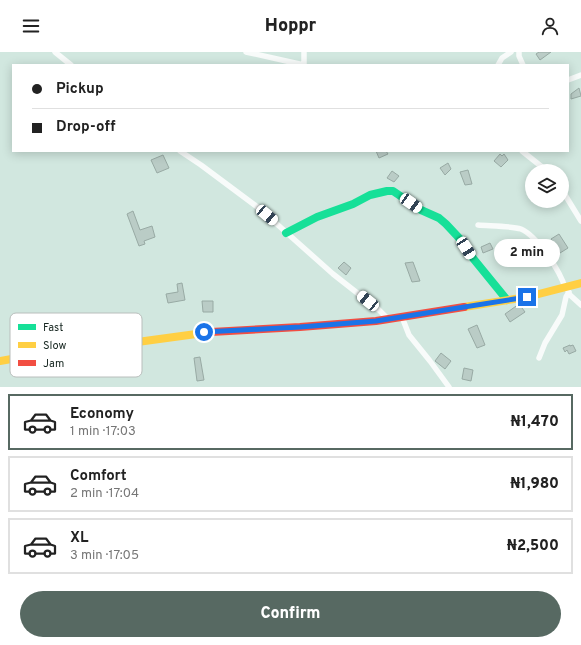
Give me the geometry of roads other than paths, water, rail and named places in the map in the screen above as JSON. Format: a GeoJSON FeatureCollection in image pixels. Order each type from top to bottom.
{"type":"FeatureCollection","features":[{"type":"Feature","properties":{"kind":"street"},"geometry":{"type":"LineString","coordinates":[[54,52],[71,64]]}},
{"type":"Feature","properties":{"kind":"street"},"geometry":{"type":"LineString","coordinates":[[246,52],[300,64]]}},
{"type":"Feature","properties":{"kind":"street"},"geometry":{"type":"LineString","coordinates":[[304,52],[304,64]]}},
{"type":"Feature","properties":{"kind":"street"},"geometry":{"type":"LineString","coordinates":[[499,64],[502,58],[511,52]]}},
{"type":"Feature","properties":{"kind":"street"},"geometry":{"type":"LineString","coordinates":[[519,52],[523,64]]}},
{"type":"Feature","properties":{"kind":"street"},"geometry":{"type":"LineString","coordinates":[[569,80],[581,75]]}},
{"type":"Feature","properties":{"kind":"street"},"geometry":{"type":"LineString","coordinates":[[182,152],[260,209],[333,274],[379,310],[388,319]]}},
{"type":"Feature","properties":{"kind":"street"},"geometry":{"type":"LineString","coordinates":[[523,152],[538,164]]}},
{"type":"Feature","properties":{"kind":"street"},"geometry":{"type":"LineString","coordinates":[[286,233],[317,217],[353,204],[370,195],[393,191],[421,210],[439,218],[446,224],[460,239],[472,257],[506,300]]}},
{"type":"Feature","properties":{"kind":"street"},"geometry":{"type":"LineString","coordinates":[[569,201],[581,221]]}},
{"type":"Feature","properties":{"kind":"street"},"geometry":{"type":"LineString","coordinates":[[478,225],[519,228],[526,231],[552,261],[567,289],[581,305]]}},
{"type":"Feature","properties":{"kind":"street"},"geometry":{"type":"LineString","coordinates":[[142,341],[204,332],[300,327],[388,319],[527,297],[567,289],[581,283]]}},
{"type":"Feature","properties":{"kind":"street"},"geometry":{"type":"LineString","coordinates":[[539,358],[545,343],[562,315],[567,289]]}},
{"type":"Feature","properties":{"kind":"street"},"geometry":{"type":"LineString","coordinates":[[402,317],[409,335],[449,387]]}},
{"type":"Feature","properties":{"kind":"street"},"geometry":{"type":"LineString","coordinates":[[0,361],[10,359]]}}]}
